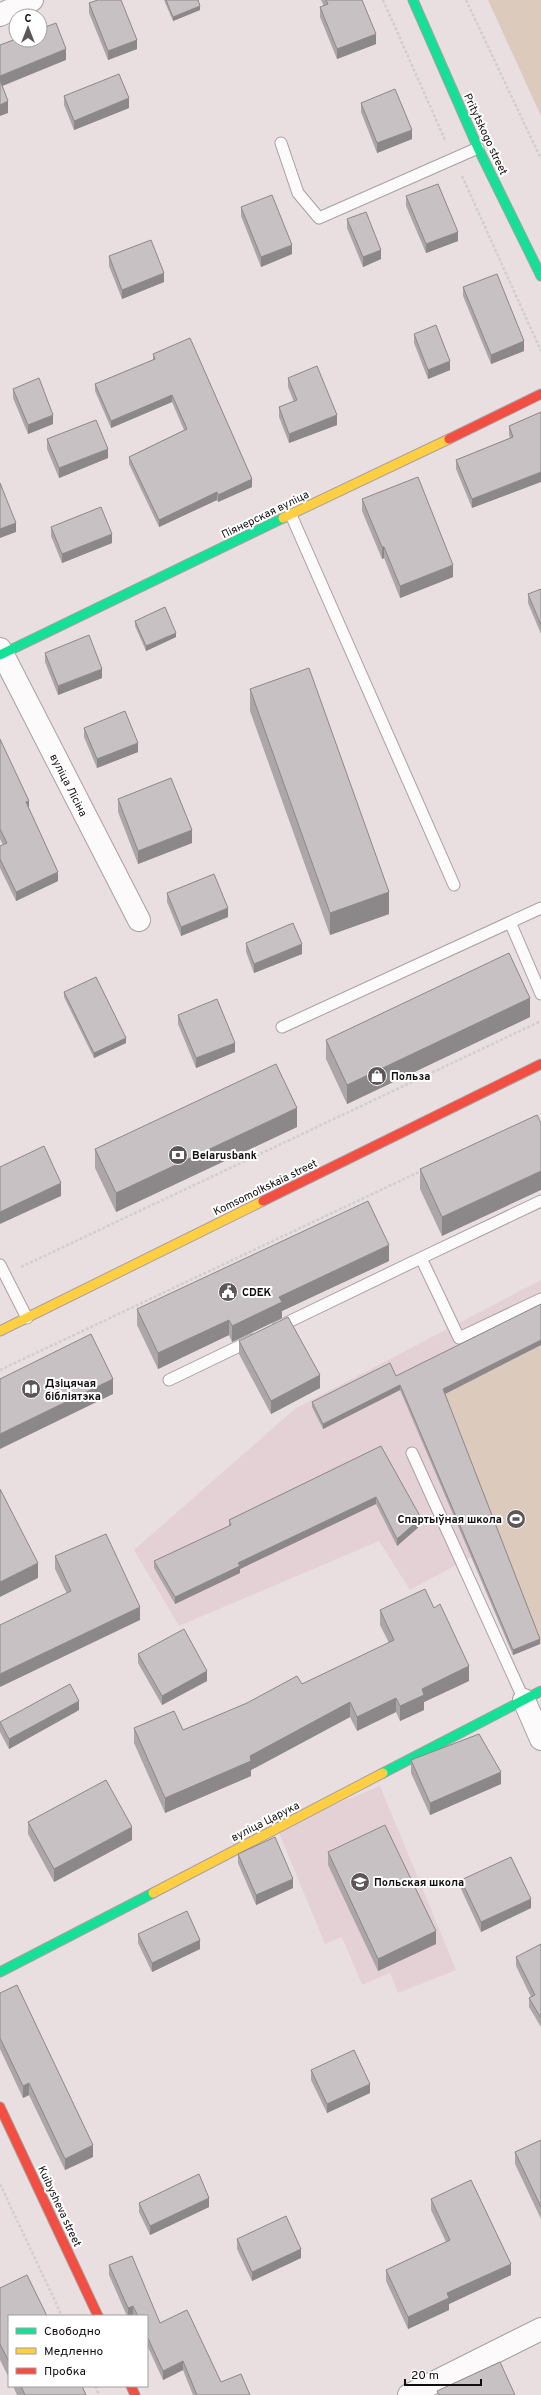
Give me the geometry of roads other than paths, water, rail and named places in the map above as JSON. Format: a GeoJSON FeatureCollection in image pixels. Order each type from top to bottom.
{"type":"FeatureCollection","features":[{"type":"Feature","properties":{"kind":"street"},"geometry":{"type":"LineString","coordinates":[[0,15],[32,0]]}},
{"type":"Feature","properties":{"kind":"street","name":"Pritytskogo street"},"geometry":{"type":"LineString","coordinates":[[414,0],[478,148],[541,276]]}},
{"type":"Feature","properties":{"kind":"street","name":"Піянерская вуліца"},"geometry":{"type":"LineString","coordinates":[[1,653],[541,394]]}},
{"type":"Feature","properties":{"kind":"street","name":"вуліца Лісіна"},"geometry":{"type":"LineString","coordinates":[[1,653],[139,920]]}},
{"type":"Feature","properties":{"kind":"street","name":"Komsomolkskaia street"},"geometry":{"type":"LineString","coordinates":[[0,1331],[541,1064]]}},
{"type":"Feature","properties":{"kind":"street"},"geometry":{"type":"LineString","coordinates":[[532,1696],[541,1739]]}},
{"type":"Feature","properties":{"kind":"street","name":"вуліца Царука"},"geometry":{"type":"LineString","coordinates":[[0,1972],[532,1696]]}},
{"type":"Feature","properties":{"kind":"street","name":"Kuibysheva street"},"geometry":{"type":"LineString","coordinates":[[0,2107],[98,2315]]}},
{"type":"Feature","properties":{"kind":"street"},"geometry":{"type":"LineString","coordinates":[[409,2395],[541,2329]]}},
{"type":"Feature","properties":{"kind":"lane"},"geometry":{"type":"LineString","coordinates":[[280,143],[298,193],[319,218],[478,148]]}},
{"type":"Feature","properties":{"kind":"lane"},"geometry":{"type":"LineString","coordinates":[[291,515],[454,885]]}},
{"type":"Feature","properties":{"kind":"lane"},"geometry":{"type":"LineString","coordinates":[[282,1027],[541,908]]}},
{"type":"Feature","properties":{"kind":"lane"},"geometry":{"type":"LineString","coordinates":[[510,922],[541,994]]}},
{"type":"Feature","properties":{"kind":"lane"},"geometry":{"type":"LineString","coordinates":[[168,1380],[541,1201]]}},
{"type":"Feature","properties":{"kind":"lane"},"geometry":{"type":"LineString","coordinates":[[421,1258],[459,1338],[541,1299]]}},
{"type":"Feature","properties":{"kind":"lane"},"geometry":{"type":"LineString","coordinates":[[0,1265],[27,1318]]}},
{"type":"Feature","properties":{"kind":"lane"},"geometry":{"type":"LineString","coordinates":[[412,1453],[532,1696]]}},
{"type":"Feature","properties":{"kind":"place","name":"Польза"},"geometry":{"type":"Point","coordinates":[377,1076]}},
{"type":"Feature","properties":{"kind":"place","name":"Belarusbank"},"geometry":{"type":"Point","coordinates":[178,1155]}},
{"type":"Feature","properties":{"kind":"place","name":"CDEK"},"geometry":{"type":"Point","coordinates":[228,1292]}},
{"type":"Feature","properties":{"kind":"place","name":"Дзіцячая бібліятэка"},"geometry":{"type":"Point","coordinates":[31,1389]}},
{"type":"Feature","properties":{"kind":"place","name":"Спартыўная школа"},"geometry":{"type":"Point","coordinates":[516,1519]}},
{"type":"Feature","properties":{"kind":"place","name":"Польская школа"},"geometry":{"type":"Point","coordinates":[360,1882]}}]}
